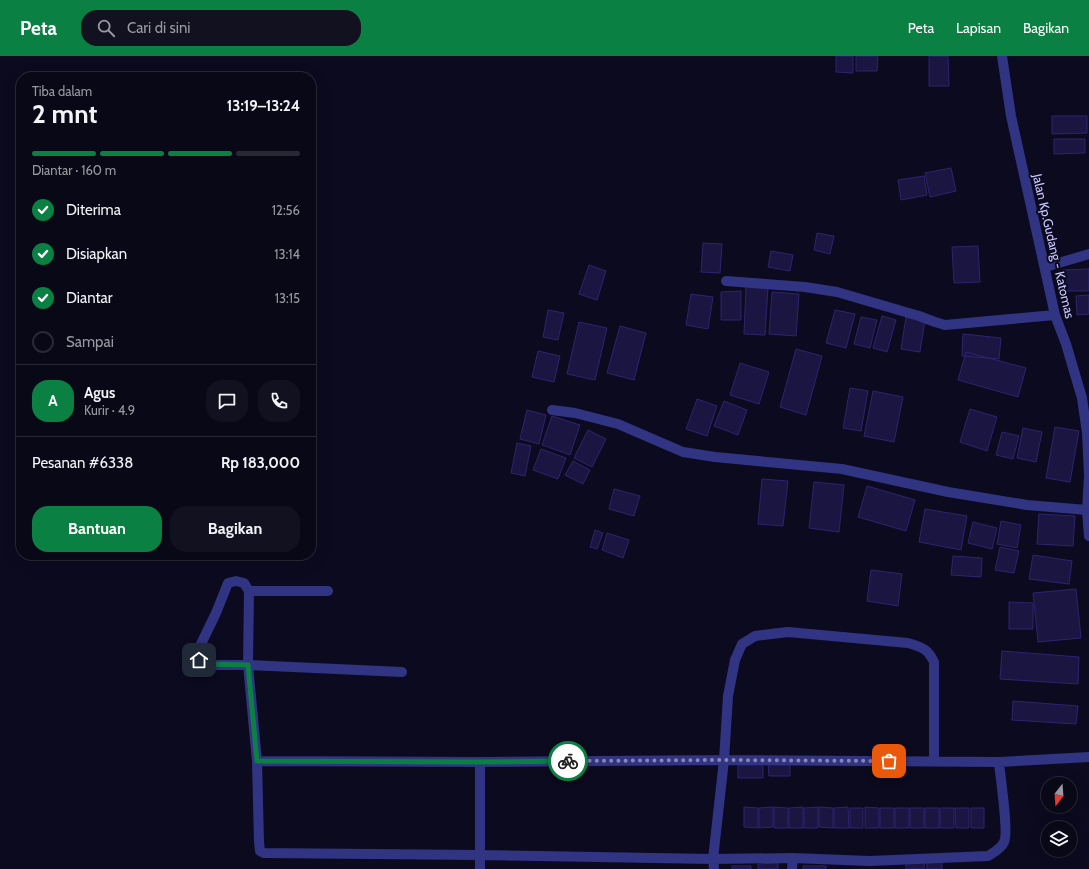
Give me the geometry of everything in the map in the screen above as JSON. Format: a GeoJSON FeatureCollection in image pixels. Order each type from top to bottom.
{"type":"FeatureCollection","features":[{"type":"Feature","properties":{"kind":"street","name":"Jalan Kp.Gudang - Katomas"},"geometry":{"type":"LineString","coordinates":[[1002,56],[1012,116],[1055,315],[1066,344],[1082,398],[1087,433],[1089,469],[1087,510],[1089,536]]}},
{"type":"Feature","properties":{"kind":"street"},"geometry":{"type":"LineString","coordinates":[[1045,267],[1089,254]]}},
{"type":"Feature","properties":{"kind":"street"},"geometry":{"type":"LineString","coordinates":[[726,281],[805,287],[837,292],[945,325],[1055,315]]}},
{"type":"Feature","properties":{"kind":"street"},"geometry":{"type":"LineString","coordinates":[[552,410],[575,413],[618,424],[683,452],[714,457],[842,470],[948,492],[1027,506],[1087,510]]}},
{"type":"Feature","properties":{"kind":"street"},"geometry":{"type":"LineString","coordinates":[[402,672],[248,665],[202,664],[199,660],[198,648],[216,613],[228,583],[236,581],[244,583],[249,591],[248,665],[257,761],[260,851],[264,853],[479,854],[713,864],[792,858],[871,865],[988,856],[1000,849],[1005,841],[1006,830],[999,762]]}},
{"type":"Feature","properties":{"kind":"street"},"geometry":{"type":"LineString","coordinates":[[249,591],[328,591]]}},
{"type":"Feature","properties":{"kind":"street"},"geometry":{"type":"LineString","coordinates":[[713,864],[724,760],[728,696],[735,660],[742,644],[755,636],[788,632],[908,643],[922,647],[931,654],[934,662],[934,762]]}},
{"type":"Feature","properties":{"kind":"street"},"geometry":{"type":"LineString","coordinates":[[257,761],[480,762],[724,760],[999,762],[1089,757]]}},
{"type":"Feature","properties":{"kind":"street"},"geometry":{"type":"LineString","coordinates":[[480,762],[480,869]]}},
{"type":"Feature","properties":{"kind":"street"},"geometry":{"type":"LineString","coordinates":[[792,858],[792,869]]}},
{"type":"Feature","properties":{"kind":"building"},"geometry":{"type":"Polygon","coordinates":[[[836,56],[853,56],[853,73],[836,72],[836,56]]]}},
{"type":"Feature","properties":{"kind":"building"},"geometry":{"type":"Polygon","coordinates":[[[856,56],[878,56],[877,71],[856,71],[856,56]]]}},
{"type":"Feature","properties":{"kind":"building"},"geometry":{"type":"Polygon","coordinates":[[[929,56],[948,56],[949,86],[929,86],[929,56]]]}},
{"type":"Feature","properties":{"kind":"building"},"geometry":{"type":"Polygon","coordinates":[[[1052,116],[1087,116],[1087,133],[1052,134],[1052,116]]]}},
{"type":"Feature","properties":{"kind":"building"},"geometry":{"type":"Polygon","coordinates":[[[1054,139],[1085,139],[1085,153],[1054,154],[1054,139]]]}},
{"type":"Feature","properties":{"kind":"building"},"geometry":{"type":"Polygon","coordinates":[[[951,168],[956,191],[930,197],[925,173],[951,168]]]}},
{"type":"Feature","properties":{"kind":"building"},"geometry":{"type":"Polygon","coordinates":[[[924,176],[927,195],[901,200],[898,180],[924,176]]]}},
{"type":"Feature","properties":{"kind":"building"},"geometry":{"type":"Polygon","coordinates":[[[817,233],[834,236],[830,254],[814,250],[817,233]]]}},
{"type":"Feature","properties":{"kind":"building"},"geometry":{"type":"Polygon","coordinates":[[[703,243],[722,244],[720,273],[701,272],[703,243]]]}},
{"type":"Feature","properties":{"kind":"building"},"geometry":{"type":"Polygon","coordinates":[[[978,246],[980,282],[954,283],[952,247],[978,246]]]}},
{"type":"Feature","properties":{"kind":"building"},"geometry":{"type":"Polygon","coordinates":[[[771,251],[793,255],[790,271],[768,267],[771,251]]]}},
{"type":"Feature","properties":{"kind":"building"},"geometry":{"type":"Polygon","coordinates":[[[589,265],[606,271],[597,300],[579,294],[589,265]]]}},
{"type":"Feature","properties":{"kind":"building"},"geometry":{"type":"Polygon","coordinates":[[[1089,269],[1089,291],[1063,291],[1063,270],[1089,269]]]}},
{"type":"Feature","properties":{"kind":"building"},"geometry":{"type":"Polygon","coordinates":[[[746,286],[768,287],[765,335],[744,334],[746,286]]]}},
{"type":"Feature","properties":{"kind":"building"},"geometry":{"type":"Polygon","coordinates":[[[741,291],[741,320],[721,320],[721,292],[741,291]]]}},
{"type":"Feature","properties":{"kind":"building"},"geometry":{"type":"Polygon","coordinates":[[[772,292],[799,294],[796,336],[769,334],[772,292]]]}},
{"type":"Feature","properties":{"kind":"building"},"geometry":{"type":"Polygon","coordinates":[[[691,294],[713,297],[708,329],[686,325],[691,294]]]}},
{"type":"Feature","properties":{"kind":"building"},"geometry":{"type":"Polygon","coordinates":[[[1089,295],[1089,314],[1077,315],[1076,296],[1089,295]]]}},
{"type":"Feature","properties":{"kind":"building"},"geometry":{"type":"Polygon","coordinates":[[[548,310],[564,313],[558,340],[543,337],[548,310]]]}},
{"type":"Feature","properties":{"kind":"building"},"geometry":{"type":"Polygon","coordinates":[[[835,310],[855,314],[846,348],[826,343],[835,310]]]}},
{"type":"Feature","properties":{"kind":"building"},"geometry":{"type":"Polygon","coordinates":[[[882,316],[896,320],[887,352],[873,348],[882,316]]]}},
{"type":"Feature","properties":{"kind":"building"},"geometry":{"type":"Polygon","coordinates":[[[861,317],[877,320],[870,348],[854,344],[861,317]]]}},
{"type":"Feature","properties":{"kind":"building"},"geometry":{"type":"Polygon","coordinates":[[[906,317],[925,320],[920,352],[901,349],[906,317]]]}},
{"type":"Feature","properties":{"kind":"building"},"geometry":{"type":"Polygon","coordinates":[[[579,322],[607,328],[595,380],[567,374],[579,322]]]}},
{"type":"Feature","properties":{"kind":"building"},"geometry":{"type":"Polygon","coordinates":[[[620,326],[646,333],[634,380],[607,373],[620,326]]]}},
{"type":"Feature","properties":{"kind":"building"},"geometry":{"type":"Polygon","coordinates":[[[963,334],[1001,338],[999,359],[962,356],[963,334]]]}},
{"type":"Feature","properties":{"kind":"building"},"geometry":{"type":"Polygon","coordinates":[[[796,349],[822,356],[806,415],[780,407],[796,349]]]}},
{"type":"Feature","properties":{"kind":"building"},"geometry":{"type":"Polygon","coordinates":[[[538,351],[560,356],[554,382],[532,377],[538,351]]]}},
{"type":"Feature","properties":{"kind":"building"},"geometry":{"type":"Polygon","coordinates":[[[966,352],[1026,368],[1018,397],[958,380],[966,352]]]}},
{"type":"Feature","properties":{"kind":"building"},"geometry":{"type":"Polygon","coordinates":[[[740,363],[769,372],[759,404],[730,395],[740,363]]]}},
{"type":"Feature","properties":{"kind":"building"},"geometry":{"type":"Polygon","coordinates":[[[850,388],[868,391],[861,431],[843,428],[850,388]]]}},
{"type":"Feature","properties":{"kind":"building"},"geometry":{"type":"Polygon","coordinates":[[[873,391],[903,397],[894,442],[864,436],[873,391]]]}},
{"type":"Feature","properties":{"kind":"building"},"geometry":{"type":"Polygon","coordinates":[[[697,399],[717,406],[707,436],[686,429],[697,399]]]}},
{"type":"Feature","properties":{"kind":"building"},"geometry":{"type":"Polygon","coordinates":[[[724,401],[747,410],[738,435],[714,426],[724,401]]]}},
{"type":"Feature","properties":{"kind":"building"},"geometry":{"type":"Polygon","coordinates":[[[970,409],[997,417],[987,451],[960,442],[970,409]]]}},
{"type":"Feature","properties":{"kind":"building"},"geometry":{"type":"Polygon","coordinates":[[[527,410],[546,415],[539,444],[520,439],[527,410]]]}},
{"type":"Feature","properties":{"kind":"building"},"geometry":{"type":"Polygon","coordinates":[[[552,416],[580,425],[570,455],[542,445],[552,416]]]}},
{"type":"Feature","properties":{"kind":"building"},"geometry":{"type":"Polygon","coordinates":[[[1055,427],[1079,431],[1070,482],[1046,478],[1055,427]]]}},
{"type":"Feature","properties":{"kind":"building"},"geometry":{"type":"Polygon","coordinates":[[[1023,428],[1042,432],[1036,462],[1017,458],[1023,428]]]}},
{"type":"Feature","properties":{"kind":"building"},"geometry":{"type":"Polygon","coordinates":[[[588,430],[606,439],[592,467],[574,458],[588,430]]]}},
{"type":"Feature","properties":{"kind":"building"},"geometry":{"type":"Polygon","coordinates":[[[1002,432],[1019,436],[1013,459],[996,455],[1002,432]]]}},
{"type":"Feature","properties":{"kind":"building"},"geometry":{"type":"Polygon","coordinates":[[[517,443],[531,446],[525,476],[511,473],[517,443]]]}},
{"type":"Feature","properties":{"kind":"building"},"geometry":{"type":"Polygon","coordinates":[[[541,449],[566,458],[558,479],[533,470],[541,449]]]}},
{"type":"Feature","properties":{"kind":"building"},"geometry":{"type":"Polygon","coordinates":[[[573,461],[590,470],[583,484],[565,475],[573,461]]]}},
{"type":"Feature","properties":{"kind":"building"},"geometry":{"type":"Polygon","coordinates":[[[762,479],[788,481],[783,526],[758,524],[762,479]]]}},
{"type":"Feature","properties":{"kind":"building"},"geometry":{"type":"Polygon","coordinates":[[[814,482],[844,485],[839,532],[809,528],[814,482]]]}},
{"type":"Feature","properties":{"kind":"building"},"geometry":{"type":"Polygon","coordinates":[[[867,486],[915,500],[906,531],[858,517],[867,486]]]}},
{"type":"Feature","properties":{"kind":"building"},"geometry":{"type":"Polygon","coordinates":[[[614,489],[640,496],[634,516],[609,509],[614,489]]]}},
{"type":"Feature","properties":{"kind":"building"},"geometry":{"type":"Polygon","coordinates":[[[925,509],[967,516],[961,550],[919,542],[925,509]]]}},
{"type":"Feature","properties":{"kind":"building"},"geometry":{"type":"Polygon","coordinates":[[[1039,514],[1075,516],[1073,546],[1037,544],[1039,514]]]}},
{"type":"Feature","properties":{"kind":"building"},"geometry":{"type":"Polygon","coordinates":[[[1001,521],[1021,525],[1017,548],[997,544],[1001,521]]]}},
{"type":"Feature","properties":{"kind":"building"},"geometry":{"type":"Polygon","coordinates":[[[973,522],[997,528],[992,549],[968,543],[973,522]]]}},
{"type":"Feature","properties":{"kind":"building"},"geometry":{"type":"Polygon","coordinates":[[[595,530],[603,533],[597,549],[590,547],[595,530]]]}},
{"type":"Feature","properties":{"kind":"building"},"geometry":{"type":"Polygon","coordinates":[[[607,533],[629,540],[623,558],[602,550],[607,533]]]}},
{"type":"Feature","properties":{"kind":"building"},"geometry":{"type":"Polygon","coordinates":[[[1000,547],[1019,551],[1014,573],[995,570],[1000,547]]]}},
{"type":"Feature","properties":{"kind":"building"},"geometry":{"type":"Polygon","coordinates":[[[1033,555],[1072,561],[1069,584],[1029,579],[1033,555]]]}},
{"type":"Feature","properties":{"kind":"building"},"geometry":{"type":"Polygon","coordinates":[[[953,556],[982,558],[981,577],[951,575],[953,556]]]}},
{"type":"Feature","properties":{"kind":"building"},"geometry":{"type":"Polygon","coordinates":[[[871,570],[902,574],[898,606],[867,601],[871,570]]]}},
{"type":"Feature","properties":{"kind":"building"},"geometry":{"type":"Polygon","coordinates":[[[1076,589],[1081,638],[1038,642],[1033,593],[1076,589]]]}},
{"type":"Feature","properties":{"kind":"building"},"geometry":{"type":"Polygon","coordinates":[[[1009,602],[1033,603],[1033,629],[1009,629],[1009,602]]]}},
{"type":"Feature","properties":{"kind":"building"},"geometry":{"type":"Polygon","coordinates":[[[1002,651],[1079,657],[1078,684],[1000,679],[1002,651]]]}},
{"type":"Feature","properties":{"kind":"building"},"geometry":{"type":"Polygon","coordinates":[[[1013,701],[1078,706],[1076,724],[1012,720],[1013,701]]]}},
{"type":"Feature","properties":{"kind":"building"},"geometry":{"type":"Polygon","coordinates":[[[738,762],[763,762],[763,778],[738,778],[738,762]]]}},
{"type":"Feature","properties":{"kind":"building"},"geometry":{"type":"Polygon","coordinates":[[[768,763],[790,763],[790,776],[769,776],[768,763]]]}},
{"type":"Feature","properties":{"kind":"building"},"geometry":{"type":"Polygon","coordinates":[[[744,807],[758,808],[758,828],[744,827],[744,807]]]}},
{"type":"Feature","properties":{"kind":"building"},"geometry":{"type":"Polygon","coordinates":[[[773,807],[773,827],[759,828],[759,808],[773,807]]]}},
{"type":"Feature","properties":{"kind":"building"},"geometry":{"type":"Polygon","coordinates":[[[774,807],[788,808],[788,828],[774,828],[774,807]]]}},
{"type":"Feature","properties":{"kind":"building"},"geometry":{"type":"Polygon","coordinates":[[[803,807],[803,828],[789,828],[789,808],[803,807]]]}},
{"type":"Feature","properties":{"kind":"building"},"geometry":{"type":"Polygon","coordinates":[[[818,807],[818,828],[804,828],[804,808],[818,807]]]}},
{"type":"Feature","properties":{"kind":"building"},"geometry":{"type":"Polygon","coordinates":[[[819,807],[833,808],[833,828],[819,827],[819,807]]]}},
{"type":"Feature","properties":{"kind":"building"},"geometry":{"type":"Polygon","coordinates":[[[848,807],[849,828],[834,828],[834,808],[848,807]]]}},
{"type":"Feature","properties":{"kind":"building"},"geometry":{"type":"Polygon","coordinates":[[[865,807],[879,808],[879,828],[865,828],[865,807]]]}},
{"type":"Feature","properties":{"kind":"building"},"geometry":{"type":"Polygon","coordinates":[[[850,808],[863,808],[863,828],[850,828],[850,808]]]}},
{"type":"Feature","properties":{"kind":"building"},"geometry":{"type":"Polygon","coordinates":[[[880,808],[894,808],[894,828],[880,828],[880,808]]]}},
{"type":"Feature","properties":{"kind":"building"},"geometry":{"type":"Polygon","coordinates":[[[895,808],[909,808],[909,828],[895,828],[895,808]]]}},
{"type":"Feature","properties":{"kind":"building"},"geometry":{"type":"Polygon","coordinates":[[[910,808],[924,808],[924,828],[910,828],[910,808]]]}},
{"type":"Feature","properties":{"kind":"building"},"geometry":{"type":"Polygon","coordinates":[[[925,808],[939,808],[939,828],[925,828],[925,808]]]}},
{"type":"Feature","properties":{"kind":"building"},"geometry":{"type":"Polygon","coordinates":[[[940,808],[954,808],[954,828],[940,828],[940,808]]]}},
{"type":"Feature","properties":{"kind":"building"},"geometry":{"type":"Polygon","coordinates":[[[955,808],[969,808],[969,828],[956,828],[955,808]]]}},
{"type":"Feature","properties":{"kind":"building"},"geometry":{"type":"Polygon","coordinates":[[[971,808],[984,808],[984,828],[971,828],[971,808]]]}},
{"type":"Feature","properties":{"kind":"building"},"geometry":{"type":"Polygon","coordinates":[[[906,861],[925,862],[924,869],[906,869],[906,861]]]}},
{"type":"Feature","properties":{"kind":"building"},"geometry":{"type":"Polygon","coordinates":[[[927,861],[942,862],[942,869],[927,869],[927,861]]]}},
{"type":"Feature","properties":{"kind":"building"},"geometry":{"type":"Polygon","coordinates":[[[778,863],[778,869],[758,869],[758,864],[778,863]]]}},
{"type":"Feature","properties":{"kind":"building"},"geometry":{"type":"Polygon","coordinates":[[[732,866],[751,866],[751,869],[732,869],[732,866]]]}},
{"type":"Feature","properties":{"kind":"building"},"geometry":{"type":"Polygon","coordinates":[[[803,866],[826,866],[826,869],[803,869],[803,866]]]}},
{"type":"Feature","properties":{"kind":"way so far"},"geometry":{"type":"LineString","coordinates":[[568,761],[889,761]]}},
{"type":"Feature","properties":{"kind":"route"},"geometry":{"type":"LineString","coordinates":[[199,660],[202,664],[248,665],[257,761],[568,761]]}}]}
